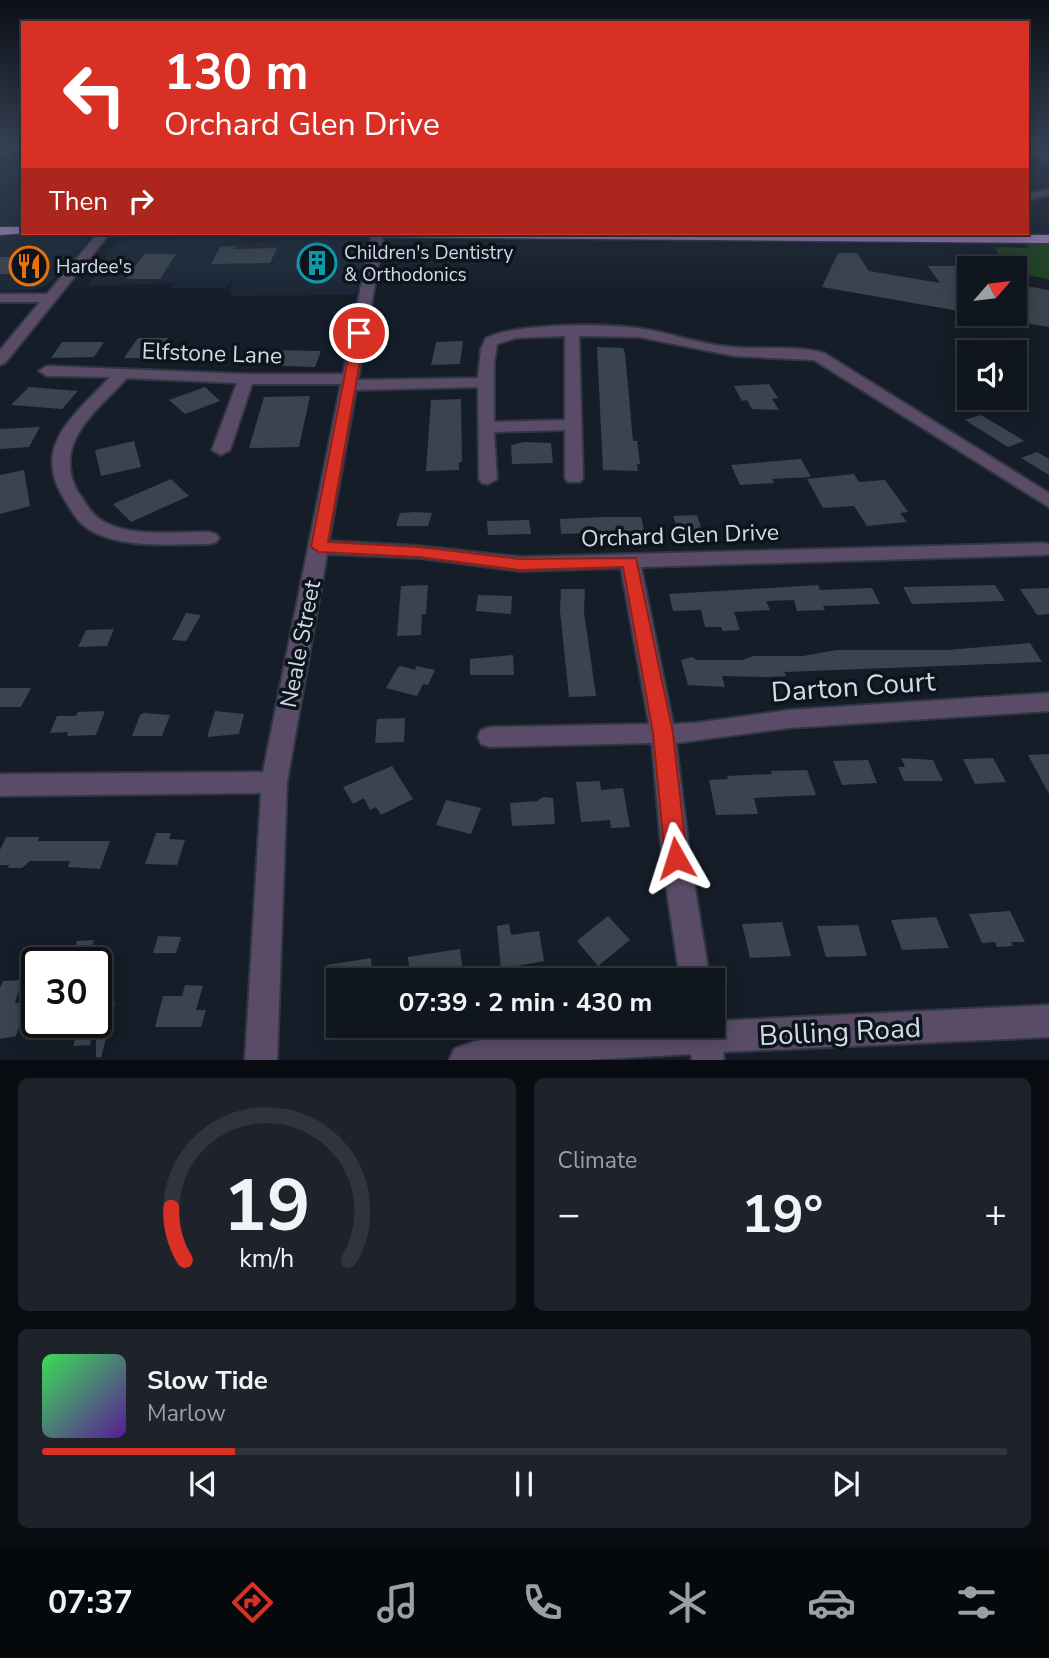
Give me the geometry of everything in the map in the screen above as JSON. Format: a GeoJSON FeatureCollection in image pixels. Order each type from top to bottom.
{"type":"FeatureCollection","features":[{"type":"Feature","properties":{"kind":"highway"},"geometry":{"type":"LineString","coordinates":[[0,221],[21,221]]}},
{"type":"Feature","properties":{"kind":"highway"},"geometry":{"type":"LineString","coordinates":[[1029,230],[1049,230]]}},
{"type":"Feature","properties":{"kind":"highway"},"geometry":{"type":"LineString","coordinates":[[0,231],[21,231]]}},
{"type":"Feature","properties":{"kind":"highway"},"geometry":{"type":"LineString","coordinates":[[715,235],[970,239],[993,235],[1049,239]]}},
{"type":"Feature","properties":{"kind":"street"},"geometry":{"type":"LineString","coordinates":[[0,360],[102,235]]}},
{"type":"Feature","properties":{"kind":"street","name":"Neale Street"},"geometry":{"type":"LineString","coordinates":[[261,1059],[274,782],[377,235]]}},
{"type":"Feature","properties":{"kind":"street"},"geometry":{"type":"LineString","coordinates":[[0,298],[51,298]]}},
{"type":"Feature","properties":{"kind":"street"},"geometry":{"type":"LineString","coordinates":[[488,479],[487,351],[491,341],[524,332],[637,333],[732,352],[795,352],[819,356],[1049,501]]}},
{"type":"Feature","properties":{"kind":"street"},"geometry":{"type":"LineString","coordinates":[[572,332],[574,478]]}},
{"type":"Feature","properties":{"kind":"street"},"geometry":{"type":"LineString","coordinates":[[47,371],[123,373]]}},
{"type":"Feature","properties":{"kind":"street","name":"Elfstone Lane"},"geometry":{"type":"LineString","coordinates":[[209,538],[133,537],[111,531],[91,523],[64,483],[61,456],[65,442],[74,426],[123,373],[246,379],[487,376]]}},
{"type":"Feature","properties":{"kind":"street"},"geometry":{"type":"LineString","coordinates":[[221,450],[246,379]]}},
{"type":"Feature","properties":{"kind":"street"},"geometry":{"type":"LineString","coordinates":[[486,427],[573,425]]}},
{"type":"Feature","properties":{"kind":"street","name":"Orchard Glen Drive"},"geometry":{"type":"LineString","coordinates":[[319,547],[419,552],[520,564],[1042,549]]}},
{"type":"Feature","properties":{"kind":"street"},"geometry":{"type":"LineString","coordinates":[[630,562],[663,733],[676,858],[693,968]]}},
{"type":"Feature","properties":{"kind":"street","name":"Darton Court"},"geometry":{"type":"LineString","coordinates":[[490,737],[695,733],[789,719],[1049,702]]}},
{"type":"Feature","properties":{"kind":"street"},"geometry":{"type":"LineString","coordinates":[[0,785],[274,782]]}},
{"type":"Feature","properties":{"kind":"street","name":"Bolling Road"},"geometry":{"type":"LineString","coordinates":[[465,1059],[520,1050],[593,1043],[705,1041],[1049,1021]]}},
{"type":"Feature","properties":{"kind":"shaded area"},"geometry":{"type":"Polygon","coordinates":[[[0,195],[21,195],[21,225],[0,225],[0,195]]]}},
{"type":"Feature","properties":{"kind":"shaded area"},"geometry":{"type":"Polygon","coordinates":[[[0,236],[81,237],[88,240],[49,284],[34,290],[0,291],[0,236]]]}},
{"type":"Feature","properties":{"kind":"shaded area"},"geometry":{"type":"Polygon","coordinates":[[[238,238],[252,243],[251,246],[259,241],[322,239],[367,243],[356,295],[234,296],[230,292],[232,279],[226,288],[171,288],[174,283],[88,286],[114,244],[127,239],[238,238]]]}},
{"type":"Feature","properties":{"kind":"green space"},"geometry":{"type":"Polygon","coordinates":[[[1026,244],[1049,244],[1049,279],[1027,275],[1027,256],[1000,256],[994,247],[1030,248],[1026,244]]]}},
{"type":"Feature","properties":{"kind":"building"},"geometry":{"type":"Polygon","coordinates":[[[236,246],[234,249],[277,248],[270,263],[211,264],[220,247],[236,246]]]}},
{"type":"Feature","properties":{"kind":"building"},"geometry":{"type":"Polygon","coordinates":[[[838,253],[857,253],[869,271],[940,283],[928,266],[957,266],[957,311],[822,287],[838,253]]]}},
{"type":"Feature","properties":{"kind":"building"},"geometry":{"type":"Polygon","coordinates":[[[144,254],[176,254],[160,279],[126,279],[144,254]]]}},
{"type":"Feature","properties":{"kind":"building","name":"Children's Dentistry & Orthodonics"},"geometry":{"type":"Polygon","coordinates":[[[300,255],[330,255],[324,273],[310,273],[311,269],[295,269],[300,255]]]}},
{"type":"Feature","properties":{"kind":"building"},"geometry":{"type":"Polygon","coordinates":[[[45,256],[31,274],[0,274],[0,257],[45,256]]]}},
{"type":"Feature","properties":{"kind":"building"},"geometry":{"type":"Polygon","coordinates":[[[1027,286],[1049,290],[1049,327],[1027,323],[1027,286]]]}},
{"type":"Feature","properties":{"kind":"building"},"geometry":{"type":"Polygon","coordinates":[[[138,338],[168,338],[156,358],[124,358],[138,338]]]}},
{"type":"Feature","properties":{"kind":"building"},"geometry":{"type":"Polygon","coordinates":[[[463,341],[460,364],[431,365],[436,342],[463,341]]]}},
{"type":"Feature","properties":{"kind":"building"},"geometry":{"type":"Polygon","coordinates":[[[62,342],[104,342],[94,357],[51,358],[62,342]]]}},
{"type":"Feature","properties":{"kind":"building"},"geometry":{"type":"Polygon","coordinates":[[[597,347],[623,348],[625,353],[633,441],[637,441],[640,464],[637,464],[638,471],[603,470],[597,347]]]}},
{"type":"Feature","properties":{"kind":"building"},"geometry":{"type":"Polygon","coordinates":[[[266,350],[321,351],[315,367],[257,365],[266,350]]]}},
{"type":"Feature","properties":{"kind":"building"},"geometry":{"type":"Polygon","coordinates":[[[769,384],[778,398],[772,399],[779,410],[752,409],[747,400],[742,401],[734,386],[769,384]]]}},
{"type":"Feature","properties":{"kind":"building"},"geometry":{"type":"Polygon","coordinates":[[[29,387],[78,391],[62,409],[11,405],[29,387]]]}},
{"type":"Feature","properties":{"kind":"building"},"geometry":{"type":"Polygon","coordinates":[[[205,387],[220,401],[185,414],[169,400],[205,387]]]}},
{"type":"Feature","properties":{"kind":"building"},"geometry":{"type":"Polygon","coordinates":[[[310,396],[299,447],[249,448],[264,397],[310,396]]]}},
{"type":"Feature","properties":{"kind":"building"},"geometry":{"type":"Polygon","coordinates":[[[461,399],[462,462],[459,462],[459,470],[426,471],[431,400],[461,399]]]}},
{"type":"Feature","properties":{"kind":"building"},"geometry":{"type":"Polygon","coordinates":[[[981,415],[1024,441],[1008,447],[965,420],[981,415]]]}},
{"type":"Feature","properties":{"kind":"building"},"geometry":{"type":"Polygon","coordinates":[[[40,427],[29,447],[0,449],[0,429],[40,427]]]}},
{"type":"Feature","properties":{"kind":"building"},"geometry":{"type":"Polygon","coordinates":[[[134,441],[141,467],[101,476],[95,450],[134,441]]]}},
{"type":"Feature","properties":{"kind":"building"},"geometry":{"type":"Polygon","coordinates":[[[524,442],[551,443],[553,463],[512,464],[511,445],[524,442]]]}},
{"type":"Feature","properties":{"kind":"building"},"geometry":{"type":"Polygon","coordinates":[[[1037,452],[1049,459],[1049,475],[1021,458],[1037,452]]]}},
{"type":"Feature","properties":{"kind":"building"},"geometry":{"type":"Polygon","coordinates":[[[801,459],[811,477],[772,479],[774,483],[740,485],[731,465],[801,459]]]}},
{"type":"Feature","properties":{"kind":"building"},"geometry":{"type":"Polygon","coordinates":[[[24,470],[30,506],[0,514],[0,475],[24,470]]]}},
{"type":"Feature","properties":{"kind":"building"},"geometry":{"type":"Polygon","coordinates":[[[854,474],[859,482],[885,480],[908,512],[900,513],[907,522],[867,526],[854,506],[823,508],[807,479],[854,474]]]}},
{"type":"Feature","properties":{"kind":"building"},"geometry":{"type":"Polygon","coordinates":[[[171,479],[189,496],[131,522],[113,504],[171,479]]]}},
{"type":"Feature","properties":{"kind":"building"},"geometry":{"type":"Polygon","coordinates":[[[400,513],[432,513],[428,526],[396,526],[400,513]]]}},
{"type":"Feature","properties":{"kind":"building"},"geometry":{"type":"Polygon","coordinates":[[[697,515],[702,530],[678,530],[673,516],[697,515]]]}},
{"type":"Feature","properties":{"kind":"building"},"geometry":{"type":"Polygon","coordinates":[[[641,517],[644,531],[561,534],[560,519],[641,517]]]}},
{"type":"Feature","properties":{"kind":"building"},"geometry":{"type":"Polygon","coordinates":[[[529,520],[531,534],[488,535],[487,521],[529,520]]]}},
{"type":"Feature","properties":{"kind":"building"},"geometry":{"type":"Polygon","coordinates":[[[428,585],[421,635],[397,636],[401,586],[428,585]]]}},
{"type":"Feature","properties":{"kind":"building"},"geometry":{"type":"Polygon","coordinates":[[[818,585],[820,590],[872,588],[880,604],[823,606],[825,610],[797,611],[794,600],[766,601],[770,610],[734,612],[740,630],[723,631],[721,627],[705,627],[701,610],[673,611],[669,594],[818,585]]]}},
{"type":"Feature","properties":{"kind":"building"},"geometry":{"type":"Polygon","coordinates":[[[995,585],[1005,601],[912,604],[903,587],[995,585]]]}},
{"type":"Feature","properties":{"kind":"building"},"geometry":{"type":"Polygon","coordinates":[[[1049,588],[1049,614],[1037,615],[1020,589],[1049,588]]]}},
{"type":"Feature","properties":{"kind":"building"},"geometry":{"type":"Polygon","coordinates":[[[561,589],[585,589],[584,612],[596,696],[569,697],[560,611],[561,589]]]}},
{"type":"Feature","properties":{"kind":"building"},"geometry":{"type":"Polygon","coordinates":[[[478,595],[512,596],[511,614],[476,611],[478,595]]]}},
{"type":"Feature","properties":{"kind":"building"},"geometry":{"type":"Polygon","coordinates":[[[186,613],[201,615],[186,641],[172,640],[186,613]]]}},
{"type":"Feature","properties":{"kind":"building"},"geometry":{"type":"Polygon","coordinates":[[[114,629],[107,646],[78,647],[86,630],[114,629]]]}},
{"type":"Feature","properties":{"kind":"building"},"geometry":{"type":"Polygon","coordinates":[[[1030,643],[1042,662],[784,672],[786,676],[770,677],[722,676],[725,687],[688,685],[681,660],[692,657],[697,660],[742,660],[753,656],[803,656],[836,650],[947,650],[1030,643]]]}},
{"type":"Feature","properties":{"kind":"building"},"geometry":{"type":"Polygon","coordinates":[[[513,655],[514,675],[470,675],[470,659],[513,655]]]}},
{"type":"Feature","properties":{"kind":"building"},"geometry":{"type":"Polygon","coordinates":[[[401,666],[415,670],[416,666],[435,670],[428,685],[423,684],[417,696],[386,688],[401,666]]]}},
{"type":"Feature","properties":{"kind":"building"},"geometry":{"type":"Polygon","coordinates":[[[0,688],[31,688],[21,707],[0,707],[0,688]]]}},
{"type":"Feature","properties":{"kind":"building"},"geometry":{"type":"Polygon","coordinates":[[[105,711],[96,735],[67,736],[68,732],[50,733],[57,716],[105,711]]]}},
{"type":"Feature","properties":{"kind":"building"},"geometry":{"type":"Polygon","coordinates":[[[215,711],[244,714],[239,734],[207,737],[215,711]]]}},
{"type":"Feature","properties":{"kind":"building"},"geometry":{"type":"Polygon","coordinates":[[[140,715],[170,715],[162,736],[132,736],[140,715]]]}},
{"type":"Feature","properties":{"kind":"building"},"geometry":{"type":"Polygon","coordinates":[[[405,718],[404,742],[375,743],[377,719],[405,718]]]}},
{"type":"Feature","properties":{"kind":"building"},"geometry":{"type":"Polygon","coordinates":[[[1049,754],[1049,794],[1028,755],[1049,754]]]}},
{"type":"Feature","properties":{"kind":"building"},"geometry":{"type":"Polygon","coordinates":[[[901,758],[933,760],[943,781],[904,781],[898,767],[905,767],[901,758]]]}},
{"type":"Feature","properties":{"kind":"building"},"geometry":{"type":"Polygon","coordinates":[[[993,758],[1006,782],[975,784],[963,759],[993,758]]]}},
{"type":"Feature","properties":{"kind":"building"},"geometry":{"type":"Polygon","coordinates":[[[868,760],[877,783],[842,785],[833,761],[868,760]]]}},
{"type":"Feature","properties":{"kind":"building"},"geometry":{"type":"Polygon","coordinates":[[[392,766],[413,799],[381,815],[376,807],[370,810],[364,798],[353,804],[343,787],[392,766]]]}},
{"type":"Feature","properties":{"kind":"building"},"geometry":{"type":"Polygon","coordinates":[[[807,770],[816,795],[754,798],[758,814],[716,815],[709,780],[728,779],[727,776],[772,774],[771,771],[807,770]]]}},
{"type":"Feature","properties":{"kind":"building"},"geometry":{"type":"Polygon","coordinates":[[[600,781],[601,790],[623,788],[630,827],[611,828],[610,820],[581,822],[576,782],[600,781]]]}},
{"type":"Feature","properties":{"kind":"building"},"geometry":{"type":"Polygon","coordinates":[[[543,797],[553,798],[555,824],[512,826],[510,803],[537,801],[543,797]]]}},
{"type":"Feature","properties":{"kind":"building"},"geometry":{"type":"Polygon","coordinates":[[[446,800],[481,808],[471,834],[436,825],[446,800]]]}},
{"type":"Feature","properties":{"kind":"building"},"geometry":{"type":"Polygon","coordinates":[[[156,833],[171,833],[169,839],[185,840],[177,865],[145,864],[156,833]]]}},
{"type":"Feature","properties":{"kind":"building"},"geometry":{"type":"Polygon","coordinates":[[[6,837],[39,837],[38,841],[110,841],[100,869],[68,867],[70,861],[30,861],[22,868],[8,868],[9,865],[0,865],[0,850],[6,837]]]}},
{"type":"Feature","properties":{"kind":"building"},"geometry":{"type":"Polygon","coordinates":[[[1010,911],[1025,942],[1011,942],[1013,946],[997,947],[995,942],[982,943],[969,914],[1010,911]]]}},
{"type":"Feature","properties":{"kind":"building"},"geometry":{"type":"Polygon","coordinates":[[[608,916],[630,940],[598,966],[577,941],[608,916]]]}},
{"type":"Feature","properties":{"kind":"building"},"geometry":{"type":"Polygon","coordinates":[[[936,917],[949,948],[902,950],[891,920],[936,917]]]}},
{"type":"Feature","properties":{"kind":"building"},"geometry":{"type":"Polygon","coordinates":[[[782,922],[791,956],[750,958],[742,924],[782,922]]]}},
{"type":"Feature","properties":{"kind":"building"},"geometry":{"type":"Polygon","coordinates":[[[509,924],[511,935],[539,931],[544,961],[501,968],[497,926],[509,924]]]}},
{"type":"Feature","properties":{"kind":"building"},"geometry":{"type":"Polygon","coordinates":[[[858,925],[867,956],[826,957],[817,926],[858,925]]]}},
{"type":"Feature","properties":{"kind":"building"},"geometry":{"type":"Polygon","coordinates":[[[158,936],[181,937],[176,953],[153,953],[158,936]]]}},
{"type":"Feature","properties":{"kind":"building"},"geometry":{"type":"Polygon","coordinates":[[[94,940],[92,947],[75,947],[77,941],[94,940]]]}},
{"type":"Feature","properties":{"kind":"building"},"geometry":{"type":"Polygon","coordinates":[[[460,949],[462,968],[409,968],[408,957],[460,949]]]}},
{"type":"Feature","properties":{"kind":"building"},"geometry":{"type":"Polygon","coordinates":[[[371,958],[372,968],[327,968],[327,965],[371,958]]]}},
{"type":"Feature","properties":{"kind":"building"},"geometry":{"type":"Polygon","coordinates":[[[21,980],[15,1003],[21,1002],[21,1021],[16,1036],[0,1039],[0,988],[3,981],[21,980]]]}},
{"type":"Feature","properties":{"kind":"building"},"geometry":{"type":"Polygon","coordinates":[[[185,985],[203,986],[196,1010],[206,1010],[201,1027],[155,1027],[163,996],[182,996],[185,985]]]}},
{"type":"Feature","properties":{"kind":"building"},"geometry":{"type":"Polygon","coordinates":[[[75,1038],[92,1038],[90,1045],[73,1046],[75,1038]]]}},
{"type":"Feature","properties":{"kind":"building"},"geometry":{"type":"Polygon","coordinates":[[[96,1038],[106,1038],[101,1058],[96,1057],[96,1038]]]}},
{"type":"Feature","properties":{"kind":"place","name":"Children's Dentistry & Orthodonics"},"geometry":{"type":"Point","coordinates":[317,263]}},
{"type":"Feature","properties":{"kind":"place","name":"Hardee's"},"geometry":{"type":"Point","coordinates":[29,266]}},
{"type":"Feature","properties":{"kind":"route"},"geometry":{"type":"LineString","coordinates":[[359,333],[319,547],[419,552],[520,564],[630,562],[663,733],[676,858]]}}]}
